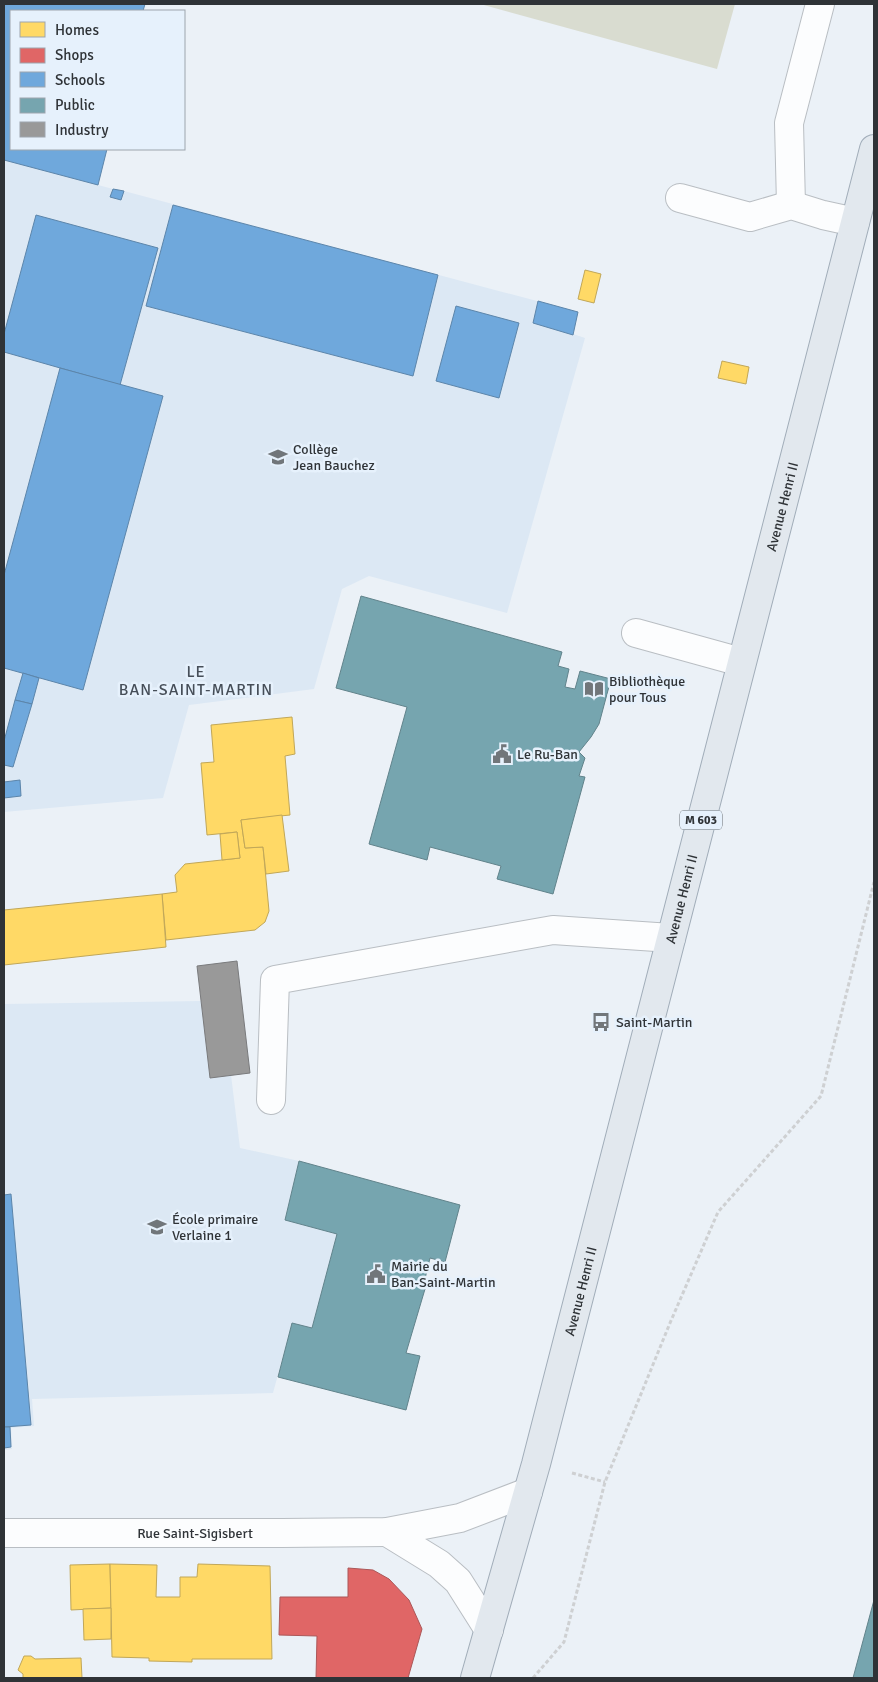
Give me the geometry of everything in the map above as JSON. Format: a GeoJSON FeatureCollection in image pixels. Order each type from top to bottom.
{"type":"FeatureCollection","features":[{"type":"Feature","properties":{"kind":"main road","name":"Avenue Henri II"},"geometry":{"type":"LineString","coordinates":[[488,1630],[528,1492],[874,149]]}},
{"type":"Feature","properties":{"kind":"main road","name":"M 603"},"geometry":{"type":"LineString","coordinates":[[475,1678],[488,1630]]}},
{"type":"Feature","properties":{"kind":"street"},"geometry":{"type":"LineString","coordinates":[[791,205],[789,123],[820,4]]}},
{"type":"Feature","properties":{"kind":"street"},"geometry":{"type":"LineString","coordinates":[[680,198],[750,217],[791,205],[855,222]]}},
{"type":"Feature","properties":{"kind":"street"},"geometry":{"type":"LineString","coordinates":[[636,633],[741,662]]}},
{"type":"Feature","properties":{"kind":"street"},"geometry":{"type":"LineString","coordinates":[[271,1100],[275,980],[553,930],[671,938]]}},
{"type":"Feature","properties":{"kind":"street","name":"Rue Saint-Sigisbert"},"geometry":{"type":"LineString","coordinates":[[4,1533],[282,1534],[387,1532],[460,1518],[528,1492]]}},
{"type":"Feature","properties":{"kind":"street"},"geometry":{"type":"LineString","coordinates":[[387,1532],[439,1564],[458,1581],[488,1630]]}},
{"type":"Feature","properties":{"kind":"path"},"geometry":{"type":"LineString","coordinates":[[533,1678],[564,1642],[605,1482],[718,1212],[821,1096],[874,882]]}},
{"type":"Feature","properties":{"kind":"shaded area"},"geometry":{"type":"Polygon","coordinates":[[[480,4],[735,4],[717,69],[480,4]]]}},
{"type":"Feature","properties":{"kind":"shaded area","name":"Collège Jean Bauchez"},"geometry":{"type":"Polygon","coordinates":[[[4,160],[113,189],[111,197],[121,200],[124,191],[578,312],[573,334],[585,338],[507,613],[369,576],[342,589],[314,689],[189,705],[163,798],[4,812],[4,160]]]}},
{"type":"Feature","properties":{"kind":"shaded area","name":"École primaire Verlaine 1"},"geometry":{"type":"Polygon","coordinates":[[[201,1001],[210,1078],[231,1075],[240,1148],[299,1161],[285,1220],[337,1234],[312,1328],[292,1323],[273,1393],[32,1399],[34,1426],[11,1428],[12,1449],[4,1450],[4,1004],[201,1001]]]}},
{"type":"Feature","properties":{"kind":"building: Homes"},"geometry":{"type":"Polygon","coordinates":[[[585,270],[601,274],[594,303],[578,299],[585,270]]]}},
{"type":"Feature","properties":{"kind":"building: Homes"},"geometry":{"type":"Polygon","coordinates":[[[722,361],[749,367],[746,384],[718,378],[722,361]]]}},
{"type":"Feature","properties":{"kind":"building: Homes"},"geometry":{"type":"Polygon","coordinates":[[[292,717],[295,754],[285,756],[290,815],[241,820],[245,848],[263,847],[269,911],[265,922],[255,930],[166,940],[162,894],[177,892],[175,875],[185,864],[240,858],[237,832],[207,835],[201,763],[214,762],[211,725],[292,717]]]}},
{"type":"Feature","properties":{"kind":"building: Homes"},"geometry":{"type":"Polygon","coordinates":[[[282,815],[289,871],[266,874],[263,847],[245,848],[241,820],[282,815]]]}},
{"type":"Feature","properties":{"kind":"building: Homes"},"geometry":{"type":"Polygon","coordinates":[[[237,832],[240,858],[222,860],[220,834],[237,832]]]}},
{"type":"Feature","properties":{"kind":"building: Homes"},"geometry":{"type":"Polygon","coordinates":[[[162,894],[166,947],[4,965],[4,910],[162,894]]]}},
{"type":"Feature","properties":{"kind":"building: Homes"},"geometry":{"type":"Polygon","coordinates":[[[110,1564],[111,1608],[71,1610],[70,1565],[110,1564]]]}},
{"type":"Feature","properties":{"kind":"building: Homes"},"geometry":{"type":"Polygon","coordinates":[[[110,1564],[157,1565],[156,1597],[180,1597],[180,1577],[197,1577],[198,1564],[270,1566],[272,1659],[192,1659],[192,1662],[149,1661],[149,1658],[112,1657],[110,1564]]]}},
{"type":"Feature","properties":{"kind":"building: Homes"},"geometry":{"type":"Polygon","coordinates":[[[111,1608],[111,1639],[84,1640],[83,1609],[111,1608]]]}},
{"type":"Feature","properties":{"kind":"building: Homes"},"geometry":{"type":"Polygon","coordinates":[[[24,1656],[31,1656],[35,1659],[81,1658],[82,1678],[23,1678],[23,1674],[18,1670],[24,1656]]]}},
{"type":"Feature","properties":{"kind":"building: Shops"},"geometry":{"type":"Polygon","coordinates":[[[348,1568],[373,1570],[389,1579],[409,1600],[422,1629],[408,1678],[316,1678],[317,1636],[279,1635],[280,1597],[348,1597],[348,1568]]]}},
{"type":"Feature","properties":{"kind":"building: Schools"},"geometry":{"type":"Polygon","coordinates":[[[4,4],[145,4],[143,10],[10,10],[10,150],[107,150],[98,185],[4,160],[4,4]]]}},
{"type":"Feature","properties":{"kind":"building: Schools"},"geometry":{"type":"Polygon","coordinates":[[[113,189],[124,191],[121,200],[110,197],[113,189]]]}},
{"type":"Feature","properties":{"kind":"building: Schools"},"geometry":{"type":"Polygon","coordinates":[[[173,205],[438,275],[413,376],[146,306],[173,205]]]}},
{"type":"Feature","properties":{"kind":"building: Schools"},"geometry":{"type":"Polygon","coordinates":[[[36,215],[158,248],[120,385],[4,352],[4,334],[36,215]]]}},
{"type":"Feature","properties":{"kind":"building: Schools"},"geometry":{"type":"Polygon","coordinates":[[[538,301],[578,312],[573,335],[533,323],[538,301]]]}},
{"type":"Feature","properties":{"kind":"building: Schools"},"geometry":{"type":"Polygon","coordinates":[[[456,306],[519,323],[499,398],[436,381],[456,306]]]}},
{"type":"Feature","properties":{"kind":"building: Schools"},"geometry":{"type":"Polygon","coordinates":[[[60,368],[163,396],[83,690],[4,668],[4,575],[60,368]]]}},
{"type":"Feature","properties":{"kind":"building: Schools"},"geometry":{"type":"Polygon","coordinates":[[[23,673],[39,678],[32,704],[15,700],[23,673]]]}},
{"type":"Feature","properties":{"kind":"building: Schools"},"geometry":{"type":"Polygon","coordinates":[[[15,700],[32,704],[13,767],[4,765],[4,741],[15,700]]]}},
{"type":"Feature","properties":{"kind":"building: Schools"},"geometry":{"type":"Polygon","coordinates":[[[20,780],[21,796],[4,798],[4,782],[20,780]]]}},
{"type":"Feature","properties":{"kind":"building: Schools"},"geometry":{"type":"Polygon","coordinates":[[[11,1194],[31,1425],[4,1427],[4,1195],[11,1194]]]}},
{"type":"Feature","properties":{"kind":"building: Schools"},"geometry":{"type":"Polygon","coordinates":[[[4,1427],[10,1427],[11,1447],[4,1448],[4,1427]]]}},
{"type":"Feature","properties":{"kind":"building: Public"},"geometry":{"type":"Polygon","coordinates":[[[361,596],[562,652],[558,666],[569,669],[565,687],[575,689],[580,671],[611,679],[599,724],[579,752],[585,758],[579,776],[585,777],[553,894],[497,879],[501,866],[430,847],[427,860],[369,844],[407,707],[336,688],[361,596]]]}},
{"type":"Feature","properties":{"kind":"building: Public","name":"Mairie du Ban-Saint-Martin"},"geometry":{"type":"Polygon","coordinates":[[[299,1161],[460,1205],[445,1262],[430,1258],[423,1287],[425,1289],[406,1353],[420,1356],[406,1410],[278,1377],[292,1323],[312,1328],[337,1234],[285,1220],[299,1161]]]}},
{"type":"Feature","properties":{"kind":"building: Public"},"geometry":{"type":"Polygon","coordinates":[[[874,1600],[874,1678],[853,1678],[874,1600]]]}},
{"type":"Feature","properties":{"kind":"building: Industry"},"geometry":{"type":"Polygon","coordinates":[[[237,961],[250,1073],[210,1078],[197,966],[237,961]]]}},
{"type":"Feature","properties":{"kind":"place","name":"Collège Jean Bauchez"},"geometry":{"type":"Point","coordinates":[278,457]}},
{"type":"Feature","properties":{"kind":"place","name":"Bibliothèque pour Tous"},"geometry":{"type":"Point","coordinates":[594,689]}},
{"type":"Feature","properties":{"kind":"place","name":"Le Ru-Ban"},"geometry":{"type":"Point","coordinates":[502,754]}},
{"type":"Feature","properties":{"kind":"place","name":"Saint-Martin"},"geometry":{"type":"Point","coordinates":[601,1022]}},
{"type":"Feature","properties":{"kind":"place","name":"École primaire Verlaine 1"},"geometry":{"type":"Point","coordinates":[157,1227]}},
{"type":"Feature","properties":{"kind":"place","name":"Mairie du Ban-Saint-Martin"},"geometry":{"type":"Point","coordinates":[376,1274]}},
{"type":"Feature","properties":{"kind":"district","name":"LE BAN-SAINT-MARTIN"},"geometry":{"type":"Point","coordinates":[196,681]}}]}
